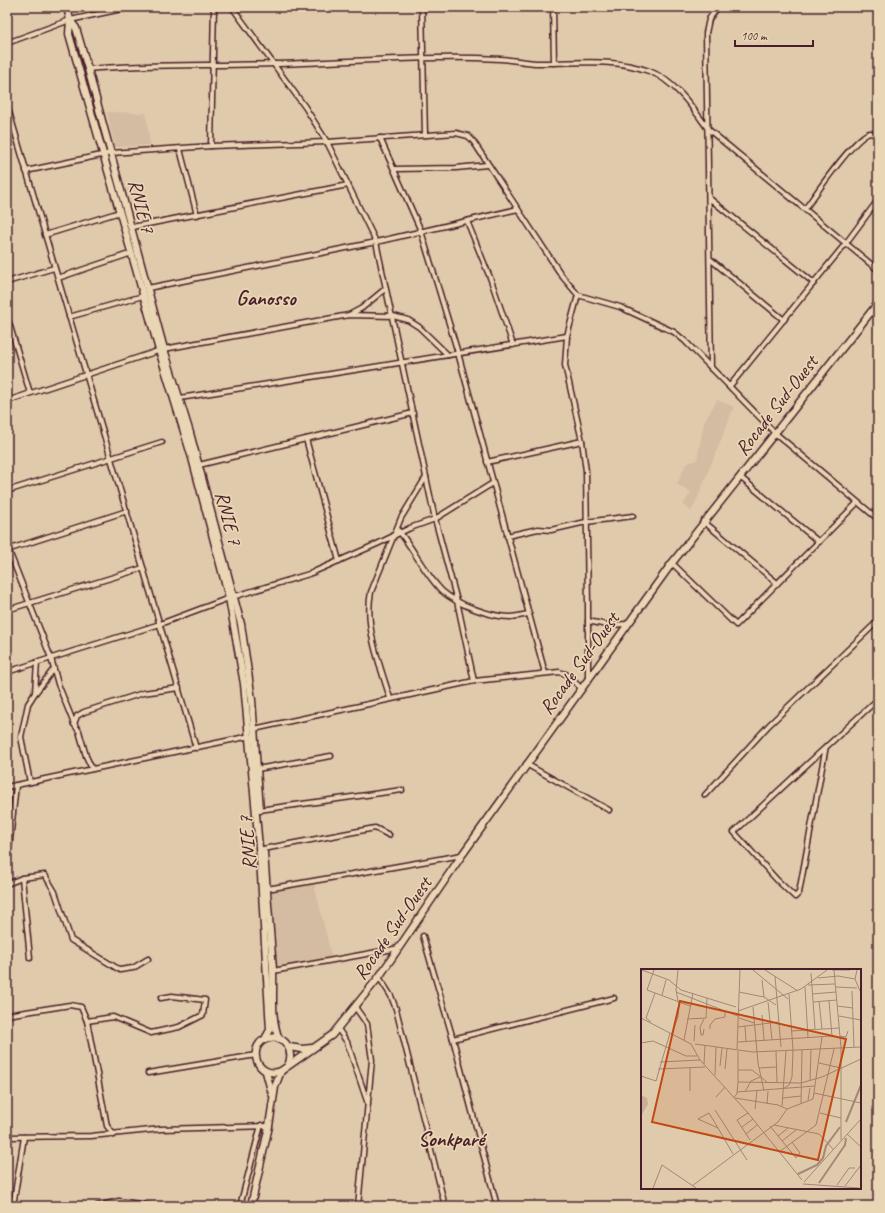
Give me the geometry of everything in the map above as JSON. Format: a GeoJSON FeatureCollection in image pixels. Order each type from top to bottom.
{"type":"FeatureCollection","features":[{"type":"Feature","properties":{"kind":"main road","name":"RNIE 7"},"geometry":{"type":"LineString","coordinates":[[66,7],[70,20],[70,34],[132,227],[148,288],[161,350],[180,398],[199,465],[231,597]]}},
{"type":"Feature","properties":{"kind":"main road","name":"RNIE 7"},"geometry":{"type":"LineString","coordinates":[[70,20],[76,28],[88,69],[120,212],[143,296],[161,350],[231,597],[241,624],[252,700],[252,734],[270,1030],[265,1039],[257,1048],[256,1055]]}},
{"type":"Feature","properties":{"kind":"main road","name":"Rocade Sud-Ouest"},"geometry":{"type":"LineString","coordinates":[[287,1067],[338,1029],[379,977],[526,764],[703,521],[740,477],[878,303]]}},
{"type":"Feature","properties":{"kind":"main road","name":"RNIE 7"},"geometry":{"type":"LineString","coordinates":[[252,734],[257,769],[259,810],[267,889],[273,971],[274,1018],[280,1039]]}},
{"type":"Feature","properties":{"kind":"main road"},"geometry":{"type":"LineString","coordinates":[[265,1039],[280,1039],[289,1047],[302,1049],[315,1047]]}},
{"type":"Feature","properties":{"kind":"main road"},"geometry":{"type":"LineString","coordinates":[[266,1072],[276,1073],[287,1067],[291,1057],[289,1047]]}},
{"type":"Feature","properties":{"kind":"main road"},"geometry":{"type":"LineString","coordinates":[[256,1055],[258,1064],[266,1072],[272,1089],[273,1104]]}},
{"type":"Feature","properties":{"kind":"main road"},"geometry":{"type":"LineString","coordinates":[[251,1206],[269,1126],[275,1087],[281,1071]]}},
{"type":"Feature","properties":{"kind":"street"},"geometry":{"type":"LineString","coordinates":[[7,43],[70,20],[131,7]]}},
{"type":"Feature","properties":{"kind":"street"},"geometry":{"type":"LineString","coordinates":[[211,146],[214,7]]}},
{"type":"Feature","properties":{"kind":"street"},"geometry":{"type":"LineString","coordinates":[[232,7],[274,64],[327,142],[376,242],[385,289],[393,316],[401,362],[426,477],[457,601],[474,681]]}},
{"type":"Feature","properties":{"kind":"street"},"geometry":{"type":"LineString","coordinates":[[422,7],[425,134]]}},
{"type":"Feature","properties":{"kind":"street"},"geometry":{"type":"LineString","coordinates":[[553,7],[554,63]]}},
{"type":"Feature","properties":{"kind":"street"},"geometry":{"type":"LineString","coordinates":[[711,370],[706,33],[709,19],[718,7]]}},
{"type":"Feature","properties":{"kind":"street"},"geometry":{"type":"LineString","coordinates":[[88,69],[149,65],[213,66],[423,59],[501,59],[554,63],[605,61],[648,71],[661,76],[696,112],[708,129],[878,270]]}},
{"type":"Feature","properties":{"kind":"street"},"geometry":{"type":"LineString","coordinates":[[7,105],[196,748]]}},
{"type":"Feature","properties":{"kind":"street"},"geometry":{"type":"LineString","coordinates":[[805,209],[839,163],[861,138],[870,132],[878,135]]}},
{"type":"Feature","properties":{"kind":"street"},"geometry":{"type":"LineString","coordinates":[[26,171],[108,153],[211,146],[327,142],[425,134],[456,133],[468,136],[566,282],[578,295],[620,306],[674,332],[685,341],[711,370],[775,432],[857,503],[878,519]]}},
{"type":"Feature","properties":{"kind":"street"},"geometry":{"type":"LineString","coordinates":[[380,138],[395,169],[421,231],[458,353],[545,673]]}},
{"type":"Feature","properties":{"kind":"street"},"geometry":{"type":"LineString","coordinates":[[180,149],[196,215]]}},
{"type":"Feature","properties":{"kind":"street"},"geometry":{"type":"LineString","coordinates":[[395,169],[456,168],[487,165]]}},
{"type":"Feature","properties":{"kind":"street"},"geometry":{"type":"LineString","coordinates":[[132,227],[348,185]]}},
{"type":"Feature","properties":{"kind":"street"},"geometry":{"type":"LineString","coordinates":[[709,198],[814,283]]}},
{"type":"Feature","properties":{"kind":"street"},"geometry":{"type":"LineString","coordinates":[[729,387],[846,243],[878,200]]}},
{"type":"Feature","properties":{"kind":"street"},"geometry":{"type":"LineString","coordinates":[[148,288],[376,242],[518,209]]}},
{"type":"Feature","properties":{"kind":"street"},"geometry":{"type":"LineString","coordinates":[[45,235],[120,212]]}},
{"type":"Feature","properties":{"kind":"street"},"geometry":{"type":"LineString","coordinates":[[467,221],[491,280],[513,345]]}},
{"type":"Feature","properties":{"kind":"street"},"geometry":{"type":"LineString","coordinates":[[58,278],[132,253]]}},
{"type":"Feature","properties":{"kind":"street"},"geometry":{"type":"LineString","coordinates":[[710,259],[784,320]]}},
{"type":"Feature","properties":{"kind":"street"},"geometry":{"type":"LineString","coordinates":[[7,282],[54,268]]}},
{"type":"Feature","properties":{"kind":"street"},"geometry":{"type":"LineString","coordinates":[[349,315],[362,308],[385,289]]}},
{"type":"Feature","properties":{"kind":"street"},"geometry":{"type":"LineString","coordinates":[[578,295],[567,336],[565,360],[567,376],[582,441],[586,471],[588,680]]}},
{"type":"Feature","properties":{"kind":"street"},"geometry":{"type":"LineString","coordinates":[[69,317],[143,296]]}},
{"type":"Feature","properties":{"kind":"street"},"geometry":{"type":"LineString","coordinates":[[7,401],[161,350],[349,315],[393,316],[414,323],[448,355]]}},
{"type":"Feature","properties":{"kind":"street"},"geometry":{"type":"LineString","coordinates":[[7,316],[30,393]]}},
{"type":"Feature","properties":{"kind":"street"},"geometry":{"type":"LineString","coordinates":[[180,398],[567,336]]}},
{"type":"Feature","properties":{"kind":"street"},"geometry":{"type":"LineString","coordinates":[[199,465],[413,413]]}},
{"type":"Feature","properties":{"kind":"street"},"geometry":{"type":"LineString","coordinates":[[306,439],[339,561]]}},
{"type":"Feature","properties":{"kind":"street"},"geometry":{"type":"LineString","coordinates":[[487,462],[582,441]]}},
{"type":"Feature","properties":{"kind":"street"},"geometry":{"type":"LineString","coordinates":[[7,491],[162,442]]}},
{"type":"Feature","properties":{"kind":"street"},"geometry":{"type":"LineString","coordinates":[[390,698],[373,637],[369,605],[371,592],[384,562],[396,527],[426,477]]}},
{"type":"Feature","properties":{"kind":"street"},"geometry":{"type":"LineString","coordinates":[[740,477],[818,542]]}},
{"type":"Feature","properties":{"kind":"street"},"geometry":{"type":"LineString","coordinates":[[7,672],[160,624],[231,597],[309,574],[400,533],[436,519],[493,483]]}},
{"type":"Feature","properties":{"kind":"street"},"geometry":{"type":"LineString","coordinates":[[672,563],[736,626],[857,503]]}},
{"type":"Feature","properties":{"kind":"street"},"geometry":{"type":"LineString","coordinates":[[92,769],[86,756],[79,732],[74,724],[53,670],[51,658],[30,603],[8,549],[127,511]]}},
{"type":"Feature","properties":{"kind":"street"},"geometry":{"type":"LineString","coordinates":[[508,536],[538,529],[551,530],[586,522],[633,516]]}},
{"type":"Feature","properties":{"kind":"street"},"geometry":{"type":"LineString","coordinates":[[703,521],[778,584]]}},
{"type":"Feature","properties":{"kind":"street"},"geometry":{"type":"LineString","coordinates":[[396,527],[442,590],[457,601],[477,609],[504,616],[511,617],[528,614]]}},
{"type":"Feature","properties":{"kind":"street"},"geometry":{"type":"LineString","coordinates":[[7,610],[143,568]]}},
{"type":"Feature","properties":{"kind":"street"},"geometry":{"type":"LineString","coordinates":[[588,621],[607,625],[628,624]]}},
{"type":"Feature","properties":{"kind":"street"},"geometry":{"type":"LineString","coordinates":[[705,795],[769,725],[878,621]]}},
{"type":"Feature","properties":{"kind":"street"},"geometry":{"type":"LineString","coordinates":[[35,693],[37,662]]}},
{"type":"Feature","properties":{"kind":"street"},"geometry":{"type":"LineString","coordinates":[[30,782],[21,737],[28,704],[53,670]]}},
{"type":"Feature","properties":{"kind":"street"},"geometry":{"type":"LineString","coordinates":[[7,787],[196,748],[390,698],[474,681],[554,671],[566,674],[581,688]]}},
{"type":"Feature","properties":{"kind":"street"},"geometry":{"type":"LineString","coordinates":[[74,724],[77,716],[84,712],[116,703],[143,693],[179,688]]}},
{"type":"Feature","properties":{"kind":"street"},"geometry":{"type":"LineString","coordinates":[[826,746],[799,893],[796,897],[777,880],[734,832],[826,746],[878,699]]}},
{"type":"Feature","properties":{"kind":"street"},"geometry":{"type":"LineString","coordinates":[[257,769],[332,756]]}},
{"type":"Feature","properties":{"kind":"street"},"geometry":{"type":"LineString","coordinates":[[526,764],[609,810]]}},
{"type":"Feature","properties":{"kind":"street"},"geometry":{"type":"LineString","coordinates":[[7,868],[16,785]]}},
{"type":"Feature","properties":{"kind":"street"},"geometry":{"type":"LineString","coordinates":[[259,810],[402,790]]}},
{"type":"Feature","properties":{"kind":"street"},"geometry":{"type":"LineString","coordinates":[[263,848],[375,828],[389,835]]}},
{"type":"Feature","properties":{"kind":"street"},"geometry":{"type":"LineString","coordinates":[[267,889],[462,855]]}},
{"type":"Feature","properties":{"kind":"street"},"geometry":{"type":"LineString","coordinates":[[7,884],[22,878],[45,875],[55,892],[71,940],[120,970],[133,968],[148,959]]}},
{"type":"Feature","properties":{"kind":"street"},"geometry":{"type":"LineString","coordinates":[[22,878],[30,958]]}},
{"type":"Feature","properties":{"kind":"street"},"geometry":{"type":"LineString","coordinates":[[423,936],[453,1039],[497,1206]]}},
{"type":"Feature","properties":{"kind":"street"},"geometry":{"type":"LineString","coordinates":[[273,971],[399,948]]}},
{"type":"Feature","properties":{"kind":"street"},"geometry":{"type":"LineString","coordinates":[[379,977],[391,996],[396,1009],[445,1206]]}},
{"type":"Feature","properties":{"kind":"street"},"geometry":{"type":"LineString","coordinates":[[87,1022],[113,1017],[150,1033],[179,1027],[203,1015],[205,1000],[172,996],[161,998]]}},
{"type":"Feature","properties":{"kind":"street"},"geometry":{"type":"LineString","coordinates":[[453,1039],[614,998]]}},
{"type":"Feature","properties":{"kind":"street"},"geometry":{"type":"LineString","coordinates":[[7,1015],[75,1005],[81,1007],[87,1022],[107,1126],[114,1135]]}},
{"type":"Feature","properties":{"kind":"street"},"geometry":{"type":"LineString","coordinates":[[355,1007],[367,1024],[370,1032],[372,1060],[358,1206]]}},
{"type":"Feature","properties":{"kind":"street"},"geometry":{"type":"LineString","coordinates":[[338,1029],[347,1042],[368,1104]]}},
{"type":"Feature","properties":{"kind":"street"},"geometry":{"type":"LineString","coordinates":[[148,1073],[256,1055]]}},
{"type":"Feature","properties":{"kind":"street"},"geometry":{"type":"LineString","coordinates":[[240,1206],[261,1126]]}},
{"type":"Feature","properties":{"kind":"street"},"geometry":{"type":"LineString","coordinates":[[7,1137],[114,1135],[161,1129],[177,1130],[269,1126]]}},
{"type":"Feature","properties":{"kind":"street"},"geometry":{"type":"LineString","coordinates":[[13,1206],[24,1137]]}},
{"type":"Feature","properties":{"kind":"street"},"geometry":{"type":"LineString","coordinates":[[98,1206],[119,1201],[153,1206]]}},
{"type":"Feature","properties":{"kind":"shaded area"},"geometry":{"type":"Polygon","coordinates":[[[107,112],[146,113],[150,145],[115,147],[107,112]]]}},
{"type":"Feature","properties":{"kind":"shaded area"},"geometry":{"type":"Polygon","coordinates":[[[717,400],[734,407],[691,511],[683,505],[691,492],[677,484],[686,464],[697,460],[704,422],[717,400]]]}},
{"type":"Feature","properties":{"kind":"shaded area"},"geometry":{"type":"Polygon","coordinates":[[[314,884],[332,958],[277,967],[271,891],[314,884]]]}},
{"type":"Feature","properties":{"kind":"district","name":"Ganosso"},"geometry":{"type":"Point","coordinates":[266,298]}},
{"type":"Feature","properties":{"kind":"district","name":"Sonkparé"},"geometry":{"type":"Point","coordinates":[451,1139]}}]}
